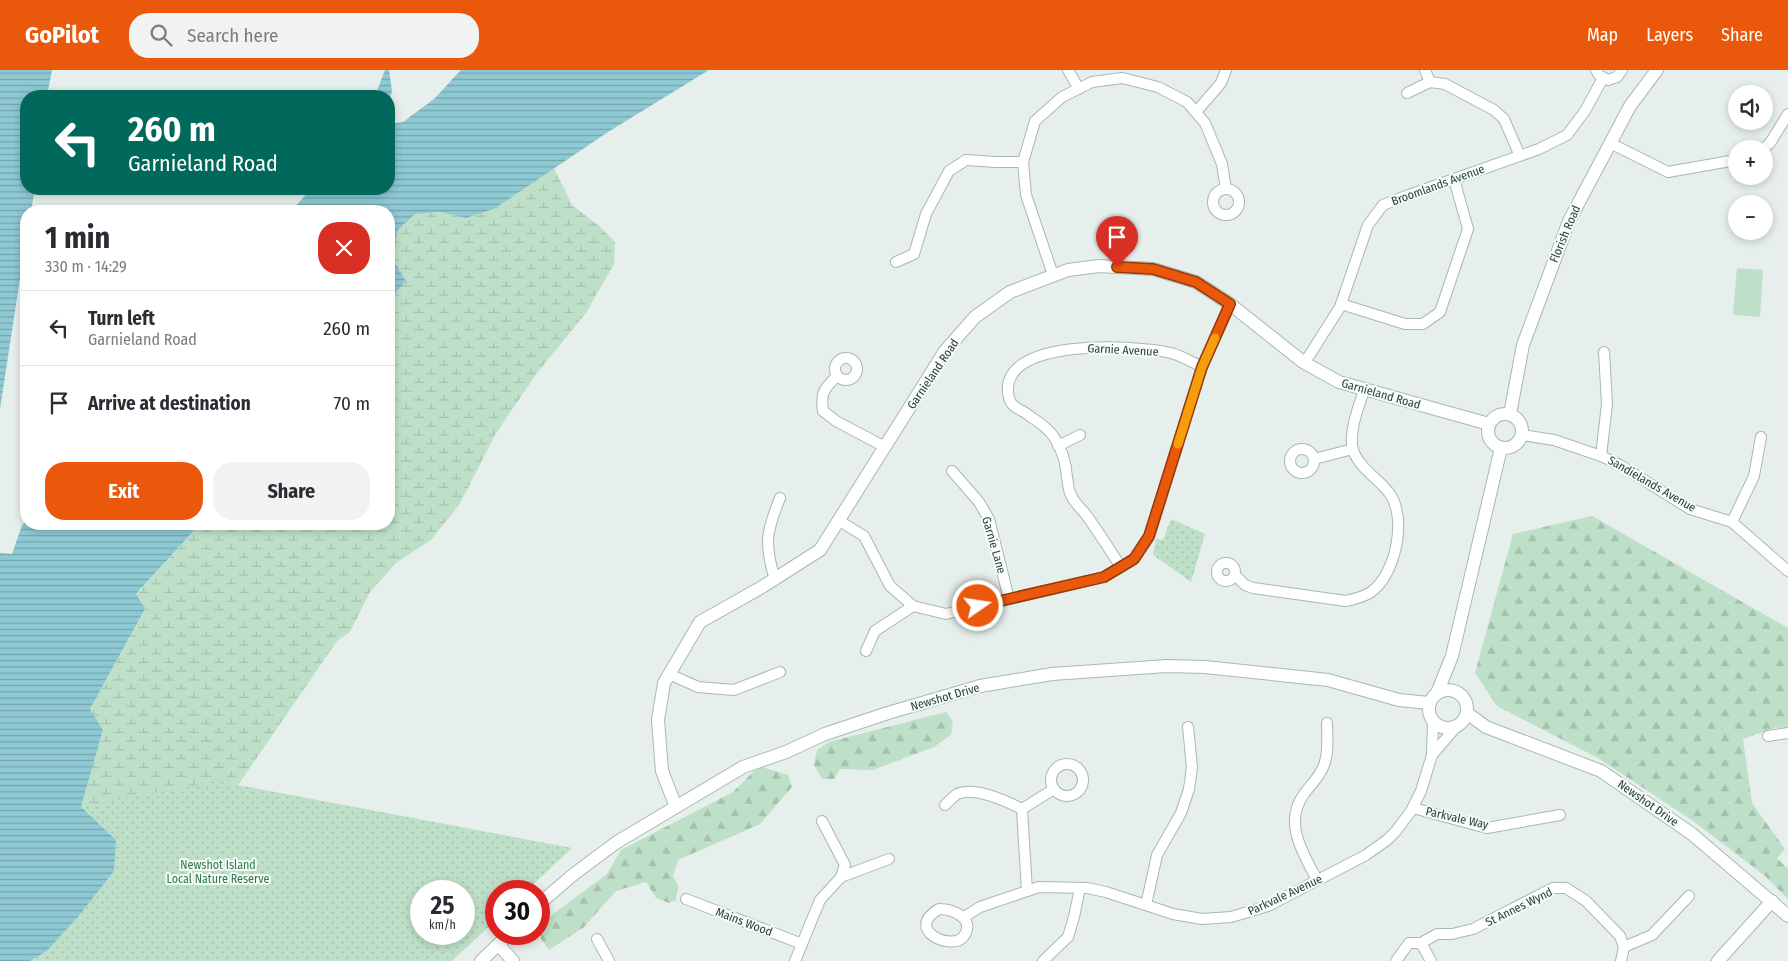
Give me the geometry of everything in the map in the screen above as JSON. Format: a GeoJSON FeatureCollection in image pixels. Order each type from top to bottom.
{"type":"FeatureCollection","features":[{"type":"Feature","properties":{"kind":"street"},"geometry":{"type":"LineString","coordinates":[[1068,70],[1078,89]]}},
{"type":"Feature","properties":{"kind":"street"},"geometry":{"type":"LineString","coordinates":[[1196,112],[1221,83],[1226,70]]}},
{"type":"Feature","properties":{"kind":"street"},"geometry":{"type":"LineString","coordinates":[[1425,70],[1430,82]]}},
{"type":"Feature","properties":{"kind":"street","name":"Broomlands Avenue"},"geometry":{"type":"LineString","coordinates":[[1304,362],[1341,304],[1368,225],[1383,205],[1539,149],[1567,135],[1585,111],[1599,74],[1613,79],[1622,70]]}},
{"type":"Feature","properties":{"kind":"street","name":"Florish Road"},"geometry":{"type":"LineString","coordinates":[[1510,414],[1523,345],[1569,221],[1630,106],[1658,70]]}},
{"type":"Feature","properties":{"kind":"street"},"geometry":{"type":"LineString","coordinates":[[1052,275],[1026,195],[1024,162],[1035,121],[1062,97],[1092,82],[1122,78],[1158,87],[1187,102],[1205,123],[1222,164],[1226,189]]}},
{"type":"Feature","properties":{"kind":"street"},"geometry":{"type":"LineString","coordinates":[[1407,92],[1430,82],[1445,84],[1494,110],[1504,119],[1520,156]]}},
{"type":"Feature","properties":{"kind":"street"},"geometry":{"type":"LineString","coordinates":[[1772,140],[1788,114]]}},
{"type":"Feature","properties":{"kind":"street"},"geometry":{"type":"LineString","coordinates":[[1610,143],[1668,172],[1728,161]]}},
{"type":"Feature","properties":{"kind":"street"},"geometry":{"type":"LineString","coordinates":[[896,262],[914,254],[926,214],[949,172],[966,160],[1024,162]]}},
{"type":"Feature","properties":{"kind":"street"},"geometry":{"type":"LineString","coordinates":[[1341,304],[1405,324],[1423,324],[1440,312],[1468,229],[1454,179]]}},
{"type":"Feature","properties":{"kind":"street","name":"Garnieland Road"},"geometry":{"type":"LineString","coordinates":[[676,807],[662,771],[658,720],[664,683],[700,622],[775,580],[820,550],[945,351],[975,317],[1010,292],[1068,270],[1099,266],[1153,269],[1196,282],[1230,304],[1304,362],[1339,382],[1489,424]]}},
{"type":"Feature","properties":{"kind":"street"},"geometry":{"type":"LineString","coordinates":[[838,520],[864,536],[890,586],[913,606],[946,614],[1104,577],[1134,559],[1149,536],[1202,367],[1230,304]]}},
{"type":"Feature","properties":{"kind":"street","name":"Garnie Avenue"},"geometry":{"type":"LineString","coordinates":[[1121,567],[1088,517],[1070,494],[1065,461],[1054,437],[1030,416],[1017,409],[1010,400],[1008,388],[1013,372],[1024,363],[1044,354],[1095,347],[1130,348],[1172,353],[1202,367]]}},
{"type":"Feature","properties":{"kind":"street","name":"Sandielands Avenue"},"geometry":{"type":"LineString","coordinates":[[1601,456],[1607,404],[1604,352]]}},
{"type":"Feature","properties":{"kind":"street"},"geometry":{"type":"LineString","coordinates":[[837,376],[824,389],[821,401],[823,411],[836,421],[885,447]]}},
{"type":"Feature","properties":{"kind":"street"},"geometry":{"type":"LineString","coordinates":[[1235,575],[1245,585],[1253,588],[1346,601],[1371,592],[1382,582],[1389,571],[1397,537],[1398,520],[1396,505],[1389,493],[1360,462],[1353,449],[1353,432],[1364,390]]}},
{"type":"Feature","properties":{"kind":"street"},"geometry":{"type":"LineString","coordinates":[[1500,414],[1510,414],[1519,420],[1522,435],[1516,444],[1501,448],[1496,446],[1489,438],[1487,434],[1489,424],[1491,419],[1500,414]]}},
{"type":"Feature","properties":{"kind":"street"},"geometry":{"type":"LineString","coordinates":[[1058,446],[1080,435]]}},
{"type":"Feature","properties":{"kind":"street","name":"Sandielands Avenue"},"geometry":{"type":"LineString","coordinates":[[1522,435],[1554,440],[1601,456],[1620,465],[1690,509],[1732,522],[1788,571]]}},
{"type":"Feature","properties":{"kind":"street"},"geometry":{"type":"LineString","coordinates":[[1732,522],[1754,476],[1761,437]]}},
{"type":"Feature","properties":{"kind":"street"},"geometry":{"type":"LineString","coordinates":[[1433,698],[1443,690],[1458,692],[1467,705],[1467,713],[1458,726],[1450,729],[1440,727],[1432,720],[1428,708],[1452,656],[1501,448]]}},
{"type":"Feature","properties":{"kind":"street"},"geometry":{"type":"LineString","coordinates":[[1314,459],[1353,449]]}},
{"type":"Feature","properties":{"kind":"street","name":"Garnie Lane"},"geometry":{"type":"LineString","coordinates":[[952,471],[979,502],[989,520],[1009,599]]}},
{"type":"Feature","properties":{"kind":"street"},"geometry":{"type":"LineString","coordinates":[[775,580],[767,554],[769,527],[780,498]]}},
{"type":"Feature","properties":{"kind":"street"},"geometry":{"type":"LineString","coordinates":[[866,651],[875,632],[913,606]]}},
{"type":"Feature","properties":{"kind":"street"},"geometry":{"type":"LineString","coordinates":[[1451,690],[1452,656]]}},
{"type":"Feature","properties":{"kind":"street","name":"Newshot Drive"},"geometry":{"type":"LineString","coordinates":[[550,895],[617,842],[742,767],[786,752],[825,734],[980,686],[1052,674],[1167,666],[1214,668],[1328,680],[1399,700],[1432,720]]}},
{"type":"Feature","properties":{"kind":"street"},"geometry":{"type":"LineString","coordinates":[[669,674],[698,687],[734,690],[780,672]]}},
{"type":"Feature","properties":{"kind":"street","name":"Newshot Drive"},"geometry":{"type":"LineString","coordinates":[[1399,700],[1433,698]]}},
{"type":"Feature","properties":{"kind":"street","name":"Newshot Drive"},"geometry":{"type":"LineString","coordinates":[[1467,713],[1486,727],[1600,771],[1692,834],[1788,916]]}},
{"type":"Feature","properties":{"kind":"street","name":"Parkvale Avenue"},"geometry":{"type":"LineString","coordinates":[[964,917],[980,907],[1039,887],[1080,888],[1106,892],[1188,917],[1209,919],[1231,917],[1268,906],[1377,848],[1396,831],[1413,808],[1421,791],[1432,754],[1432,720]]}},
{"type":"Feature","properties":{"kind":"street"},"geometry":{"type":"LineString","coordinates":[[1317,880],[1297,841],[1294,817],[1300,800],[1316,780],[1324,765],[1327,750],[1327,723]]}},
{"type":"Feature","properties":{"kind":"street","name":"Newshot Drive"},"geometry":{"type":"LineString","coordinates":[[1458,726],[1486,727]]}},
{"type":"Feature","properties":{"kind":"street","name":"Parkvale Avenue"},"geometry":{"type":"LineString","coordinates":[[1432,754],[1458,726]]}},
{"type":"Feature","properties":{"kind":"street"},"geometry":{"type":"LineString","coordinates":[[1146,905],[1158,854],[1181,812],[1189,789],[1192,767],[1188,727]]}},
{"type":"Feature","properties":{"kind":"street"},"geometry":{"type":"LineString","coordinates":[[1768,736],[1788,733]]}},
{"type":"Feature","properties":{"kind":"street"},"geometry":{"type":"LineString","coordinates":[[1022,809],[1054,789]]}},
{"type":"Feature","properties":{"kind":"street"},"geometry":{"type":"LineString","coordinates":[[945,805],[957,794],[976,793],[998,798],[1022,809]]}},
{"type":"Feature","properties":{"kind":"street","name":"Parkvale Way"},"geometry":{"type":"LineString","coordinates":[[1413,808],[1487,828],[1560,815]]}},
{"type":"Feature","properties":{"kind":"street"},"geometry":{"type":"LineString","coordinates":[[1022,809],[1026,892]]}},
{"type":"Feature","properties":{"kind":"street"},"geometry":{"type":"LineString","coordinates":[[795,961],[820,900],[841,877],[845,865],[822,821]]}},
{"type":"Feature","properties":{"kind":"street"},"geometry":{"type":"LineString","coordinates":[[841,877],[889,859]]}},
{"type":"Feature","properties":{"kind":"street"},"geometry":{"type":"LineString","coordinates":[[1043,961],[1068,937],[1080,888]]}},
{"type":"Feature","properties":{"kind":"street","name":"St Annes Wynd"},"geometry":{"type":"LineString","coordinates":[[1396,961],[1409,943],[1421,943],[1437,934],[1452,934],[1473,929],[1553,888],[1566,888],[1586,900],[1620,936],[1624,947]]}},
{"type":"Feature","properties":{"kind":"street"},"geometry":{"type":"LineString","coordinates":[[1621,961],[1624,947],[1652,935],[1689,896]]}},
{"type":"Feature","properties":{"kind":"street","name":"Mains Wood"},"geometry":{"type":"LineString","coordinates":[[686,900],[802,944]]}},
{"type":"Feature","properties":{"kind":"street"},"geometry":{"type":"LineString","coordinates":[[1718,961],[1772,901]]}},
{"type":"Feature","properties":{"kind":"street"},"geometry":{"type":"LineString","coordinates":[[597,940],[609,961]]}},
{"type":"Feature","properties":{"kind":"street"},"geometry":{"type":"LineString","coordinates":[[1421,943],[1431,961]]}},
{"type":"Feature","properties":{"kind":"street"},"geometry":{"type":"LineString","coordinates":[[481,961],[499,945],[513,961]]}},
{"type":"Feature","properties":{"kind":"green space"},"geometry":{"type":"Polygon","coordinates":[[[554,168],[572,205],[598,225],[615,242],[614,264],[586,313],[537,373],[495,435],[459,505],[431,540],[396,563],[370,592],[350,632],[337,641],[238,785],[217,781],[47,951],[82,912],[114,871],[81,807],[103,730],[90,709],[145,610],[136,595],[195,530],[395,530],[395,293],[406,281],[395,263],[397,231],[415,214],[441,212],[466,218],[494,209],[554,168]]]}},
{"type":"Feature","properties":{"kind":"green space"},"geometry":{"type":"Polygon","coordinates":[[[1737,268],[1763,270],[1760,317],[1733,315],[1737,268]]]}},
{"type":"Feature","properties":{"kind":"green space"},"geometry":{"type":"Polygon","coordinates":[[[1592,516],[1788,628],[1788,727],[1774,728],[1743,739],[1752,803],[1785,849],[1777,858],[1788,869],[1788,899],[1765,876],[1693,821],[1598,758],[1497,706],[1475,673],[1513,534],[1592,516]]]}},
{"type":"Feature","properties":{"kind":"green space"},"geometry":{"type":"Polygon","coordinates":[[[1171,519],[1205,534],[1191,582],[1153,555],[1156,539],[1163,540],[1171,519]]]}},
{"type":"Feature","properties":{"kind":"green space"},"geometry":{"type":"Polygon","coordinates":[[[946,712],[953,722],[951,735],[934,747],[873,770],[840,769],[834,779],[822,779],[814,765],[817,750],[829,742],[946,712]]]}},
{"type":"Feature","properties":{"kind":"green space"},"geometry":{"type":"Polygon","coordinates":[[[759,766],[788,775],[792,787],[760,824],[678,860],[673,876],[678,885],[676,900],[669,903],[656,898],[646,882],[616,891],[584,927],[549,950],[545,945],[550,945],[550,916],[607,874],[621,850],[733,792],[759,766]]]}},
{"type":"Feature","properties":{"kind":"green space","name":"Newshot Island Local Nature Reserve"},"geometry":{"type":"Polygon","coordinates":[[[217,781],[572,848],[538,880],[485,880],[485,930],[475,940],[475,880],[410,880],[410,945],[469,945],[452,961],[30,961],[47,951],[82,912],[114,871],[116,840],[81,807],[217,781]]]}},
{"type":"Feature","properties":{"kind":"water"},"geometry":{"type":"Polygon","coordinates":[[[0,70],[52,70],[48,90],[20,90],[20,195],[34,195],[32,205],[20,205],[20,278],[0,409],[0,70]]]}},
{"type":"Feature","properties":{"kind":"water"},"geometry":{"type":"Polygon","coordinates":[[[385,70],[389,70],[392,90],[377,90],[385,70]]]}},
{"type":"Feature","properties":{"kind":"water"},"geometry":{"type":"Polygon","coordinates":[[[461,70],[709,70],[608,132],[494,209],[466,218],[441,212],[415,214],[397,231],[395,251],[395,205],[296,205],[306,195],[395,195],[395,123],[403,122],[434,99],[461,70]]]}},
{"type":"Feature","properties":{"kind":"water"},"geometry":{"type":"Polygon","coordinates":[[[395,263],[406,281],[395,293],[395,263]]]}},
{"type":"Feature","properties":{"kind":"water"},"geometry":{"type":"Polygon","coordinates":[[[20,530],[195,530],[136,594],[145,609],[90,709],[103,730],[81,807],[116,840],[114,871],[82,912],[47,951],[30,961],[0,961],[0,553],[12,554],[20,530]]]}},
{"type":"Feature","properties":{"kind":"slow traffic"},"geometry":{"type":"LineString","coordinates":[[1178,444],[1202,367],[1215,338]]}},
{"type":"Feature","properties":{"kind":"route"},"geometry":{"type":"LineString","coordinates":[[978,606],[1104,577],[1134,559],[1149,536],[1202,367],[1230,304],[1196,282],[1153,269],[1117,267]]}}]}
